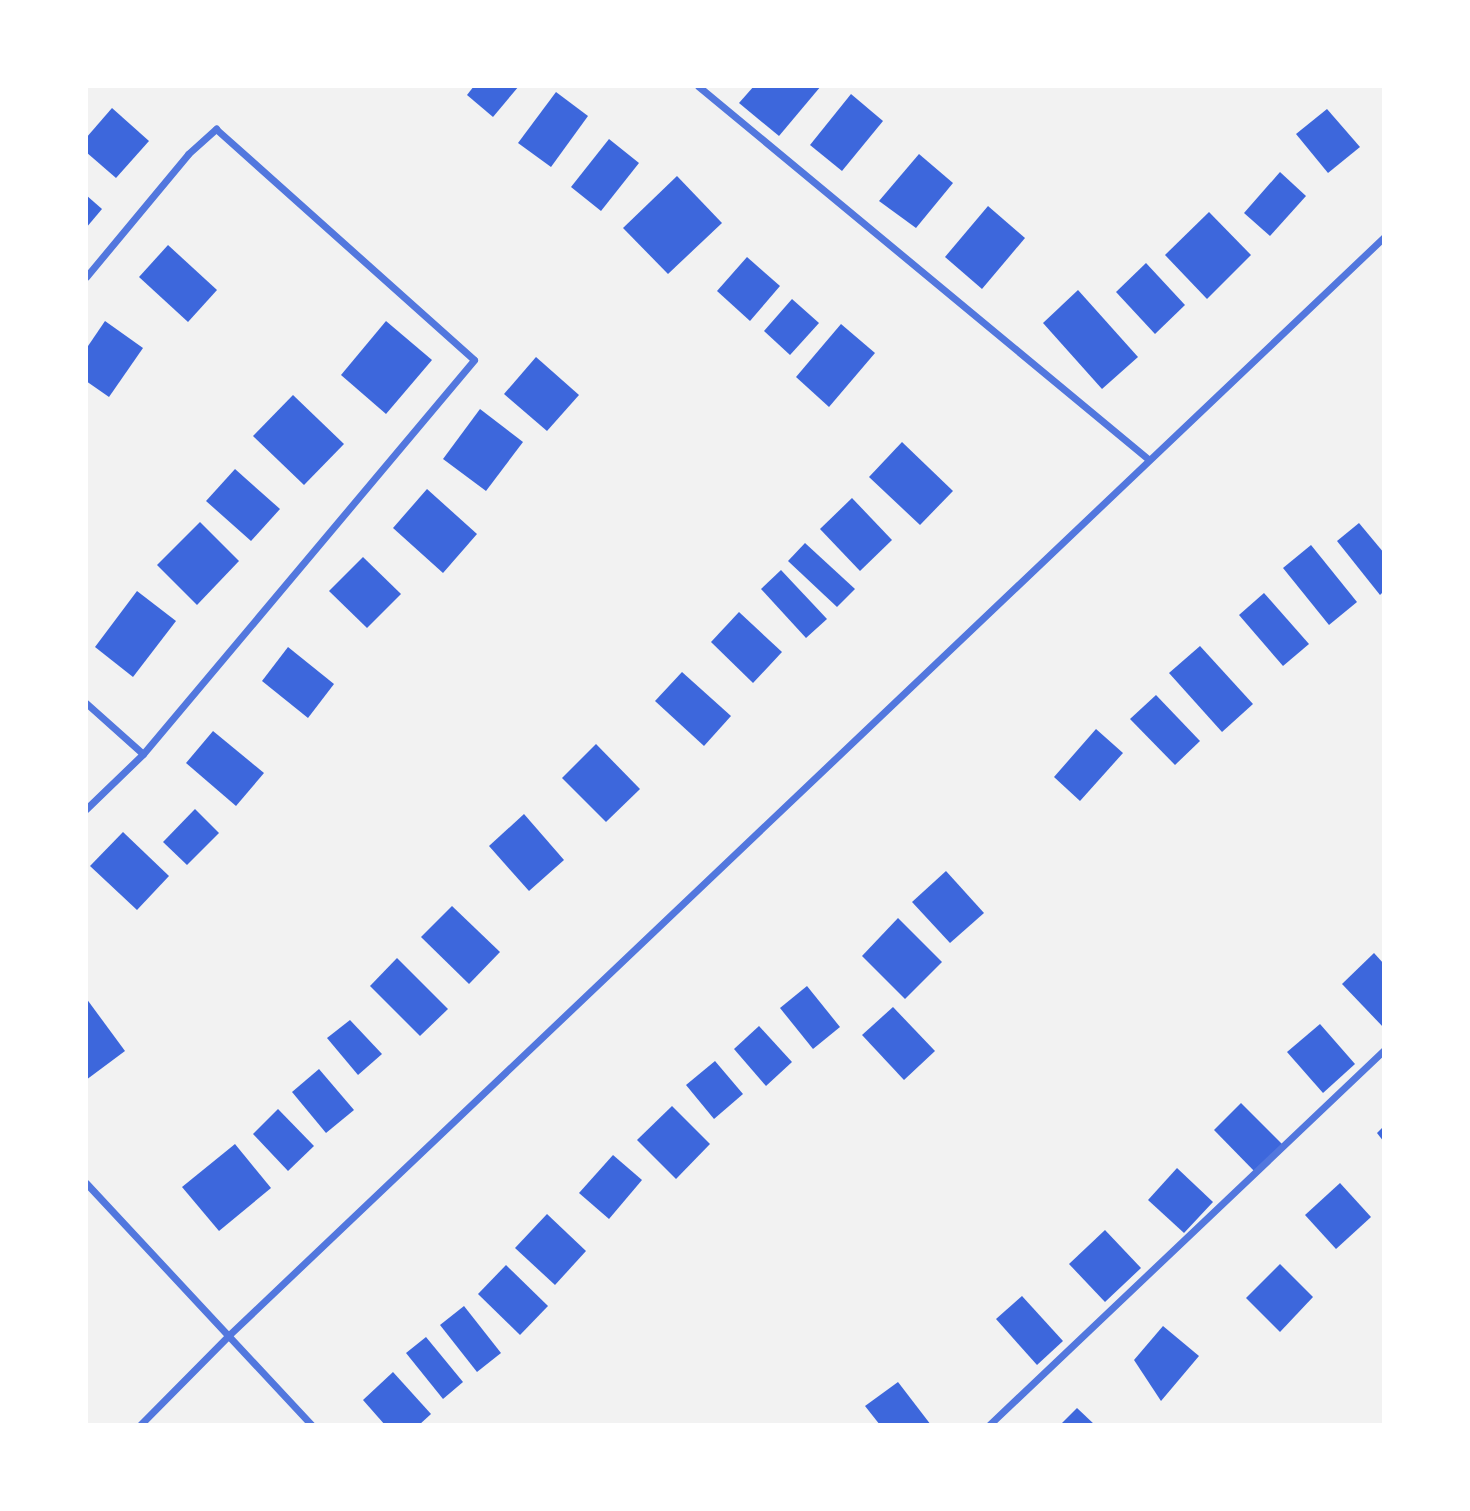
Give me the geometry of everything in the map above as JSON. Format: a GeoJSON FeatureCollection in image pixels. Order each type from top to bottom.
{"type":"FeatureCollection","features":[{"type":"Feature","properties":{"kind":"street"},"geometry":{"type":"LineString","coordinates":[[698,86],[1148,459]]}},
{"type":"Feature","properties":{"kind":"street"},"geometry":{"type":"LineString","coordinates":[[86,277],[188,154],[216,129],[474,360],[143,754],[86,809]]}},
{"type":"Feature","properties":{"kind":"street"},"geometry":{"type":"LineString","coordinates":[[140,1425],[229,1335],[1384,237]]}},
{"type":"Feature","properties":{"kind":"street"},"geometry":{"type":"LineString","coordinates":[[86,703],[143,754]]}},
{"type":"Feature","properties":{"kind":"street"},"geometry":{"type":"LineString","coordinates":[[989,1425],[1384,1050]]}},
{"type":"Feature","properties":{"kind":"street"},"geometry":{"type":"LineString","coordinates":[[86,1184],[312,1425]]}},
{"type":"Feature","properties":{"kind":"building"},"geometry":{"type":"Polygon","coordinates":[[[474,86],[519,86],[493,117],[467,95],[474,86]]]}},
{"type":"Feature","properties":{"kind":"building"},"geometry":{"type":"Polygon","coordinates":[[[754,86],[821,86],[779,136],[739,103],[754,86]]]}},
{"type":"Feature","properties":{"kind":"building"},"geometry":{"type":"Polygon","coordinates":[[[556,92],[588,116],[551,167],[518,143],[556,92]]]}},
{"type":"Feature","properties":{"kind":"building"},"geometry":{"type":"Polygon","coordinates":[[[851,94],[883,121],[842,171],[810,145],[851,94]]]}},
{"type":"Feature","properties":{"kind":"building"},"geometry":{"type":"Polygon","coordinates":[[[112,108],[149,141],[116,178],[86,152],[86,138],[112,108]]]}},
{"type":"Feature","properties":{"kind":"building"},"geometry":{"type":"Polygon","coordinates":[[[1327,109],[1360,147],[1328,173],[1296,134],[1327,109]]]}},
{"type":"Feature","properties":{"kind":"building"},"geometry":{"type":"Polygon","coordinates":[[[609,139],[639,163],[601,211],[571,187],[609,139]]]}},
{"type":"Feature","properties":{"kind":"building"},"geometry":{"type":"Polygon","coordinates":[[[919,154],[953,183],[916,228],[879,201],[919,154]]]}},
{"type":"Feature","properties":{"kind":"building"},"geometry":{"type":"Polygon","coordinates":[[[1280,172],[1306,196],[1270,236],[1244,213],[1280,172]]]}},
{"type":"Feature","properties":{"kind":"building"},"geometry":{"type":"Polygon","coordinates":[[[677,176],[722,223],[668,274],[623,228],[677,176]]]}},
{"type":"Feature","properties":{"kind":"building"},"geometry":{"type":"Polygon","coordinates":[[[86,195],[102,209],[86,228],[86,195]]]}},
{"type":"Feature","properties":{"kind":"building"},"geometry":{"type":"Polygon","coordinates":[[[988,206],[1025,238],[982,289],[945,257],[988,206]]]}},
{"type":"Feature","properties":{"kind":"building"},"geometry":{"type":"Polygon","coordinates":[[[1209,212],[1251,255],[1207,299],[1165,255],[1209,212]]]}},
{"type":"Feature","properties":{"kind":"building"},"geometry":{"type":"Polygon","coordinates":[[[168,245],[217,290],[188,322],[139,277],[168,245]]]}},
{"type":"Feature","properties":{"kind":"building"},"geometry":{"type":"Polygon","coordinates":[[[747,257],[780,286],[750,321],[717,291],[747,257]]]}},
{"type":"Feature","properties":{"kind":"building"},"geometry":{"type":"Polygon","coordinates":[[[1146,263],[1185,305],[1155,334],[1116,292],[1146,263]]]}},
{"type":"Feature","properties":{"kind":"building"},"geometry":{"type":"Polygon","coordinates":[[[1078,290],[1138,357],[1102,389],[1043,323],[1078,290]]]}},
{"type":"Feature","properties":{"kind":"building"},"geometry":{"type":"Polygon","coordinates":[[[792,299],[819,323],[790,355],[764,331],[792,299]]]}},
{"type":"Feature","properties":{"kind":"building"},"geometry":{"type":"Polygon","coordinates":[[[105,321],[143,348],[109,397],[86,381],[86,349],[105,321]]]}},
{"type":"Feature","properties":{"kind":"building"},"geometry":{"type":"Polygon","coordinates":[[[386,321],[432,360],[386,414],[341,375],[386,321]]]}},
{"type":"Feature","properties":{"kind":"building"},"geometry":{"type":"Polygon","coordinates":[[[841,324],[875,353],[829,407],[796,377],[841,324]]]}},
{"type":"Feature","properties":{"kind":"building"},"geometry":{"type":"Polygon","coordinates":[[[536,357],[579,395],[547,431],[504,394],[536,357]]]}},
{"type":"Feature","properties":{"kind":"building"},"geometry":{"type":"Polygon","coordinates":[[[293,395],[344,444],[304,485],[253,436],[293,395]]]}},
{"type":"Feature","properties":{"kind":"building"},"geometry":{"type":"Polygon","coordinates":[[[480,409],[523,442],[486,491],[443,459],[480,409]]]}},
{"type":"Feature","properties":{"kind":"building"},"geometry":{"type":"Polygon","coordinates":[[[902,442],[953,491],[920,525],[869,477],[902,442]]]}},
{"type":"Feature","properties":{"kind":"building"},"geometry":{"type":"Polygon","coordinates":[[[235,469],[280,509],[251,541],[206,501],[235,469]]]}},
{"type":"Feature","properties":{"kind":"building"},"geometry":{"type":"Polygon","coordinates":[[[427,489],[477,534],[443,573],[393,528],[427,489]]]}},
{"type":"Feature","properties":{"kind":"building"},"geometry":{"type":"Polygon","coordinates":[[[852,498],[892,540],[860,571],[820,529],[852,498]]]}},
{"type":"Feature","properties":{"kind":"building"},"geometry":{"type":"Polygon","coordinates":[[[200,522],[239,561],[197,605],[157,565],[200,522]]]}},
{"type":"Feature","properties":{"kind":"building"},"geometry":{"type":"Polygon","coordinates":[[[1359,523],[1384,553],[1384,591],[1380,595],[1337,541],[1359,523]]]}},
{"type":"Feature","properties":{"kind":"building"},"geometry":{"type":"Polygon","coordinates":[[[805,543],[855,589],[837,607],[788,561],[805,543]]]}},
{"type":"Feature","properties":{"kind":"building"},"geometry":{"type":"Polygon","coordinates":[[[1311,545],[1357,602],[1329,625],[1283,568],[1311,545]]]}},
{"type":"Feature","properties":{"kind":"building"},"geometry":{"type":"Polygon","coordinates":[[[363,557],[401,594],[367,628],[329,591],[363,557]]]}},
{"type":"Feature","properties":{"kind":"building"},"geometry":{"type":"Polygon","coordinates":[[[781,570],[827,619],[806,638],[761,589],[781,570]]]}},
{"type":"Feature","properties":{"kind":"building"},"geometry":{"type":"Polygon","coordinates":[[[137,591],[176,621],[133,677],[95,647],[137,591]]]}},
{"type":"Feature","properties":{"kind":"building"},"geometry":{"type":"Polygon","coordinates":[[[1264,593],[1309,644],[1283,666],[1239,615],[1264,593]]]}},
{"type":"Feature","properties":{"kind":"building"},"geometry":{"type":"Polygon","coordinates":[[[739,612],[782,652],[753,683],[711,642],[739,612]]]}},
{"type":"Feature","properties":{"kind":"building"},"geometry":{"type":"Polygon","coordinates":[[[1200,646],[1253,704],[1222,732],[1169,673],[1200,646]]]}},
{"type":"Feature","properties":{"kind":"building"},"geometry":{"type":"Polygon","coordinates":[[[288,647],[334,684],[308,718],[262,681],[288,647]]]}},
{"type":"Feature","properties":{"kind":"building"},"geometry":{"type":"Polygon","coordinates":[[[682,672],[731,716],[704,746],[655,701],[682,672]]]}},
{"type":"Feature","properties":{"kind":"building"},"geometry":{"type":"Polygon","coordinates":[[[1156,695],[1200,741],[1175,765],[1130,719],[1156,695]]]}},
{"type":"Feature","properties":{"kind":"building"},"geometry":{"type":"Polygon","coordinates":[[[1096,729],[1123,753],[1080,801],[1054,777],[1096,729]]]}},
{"type":"Feature","properties":{"kind":"building"},"geometry":{"type":"Polygon","coordinates":[[[213,731],[264,773],[236,806],[186,763],[213,731]]]}},
{"type":"Feature","properties":{"kind":"building"},"geometry":{"type":"Polygon","coordinates":[[[596,744],[640,789],[606,822],[562,778],[596,744]]]}},
{"type":"Feature","properties":{"kind":"building"},"geometry":{"type":"Polygon","coordinates":[[[195,809],[219,833],[187,865],[163,842],[195,809]]]}},
{"type":"Feature","properties":{"kind":"building"},"geometry":{"type":"Polygon","coordinates":[[[524,814],[564,860],[529,891],[489,846],[524,814]]]}},
{"type":"Feature","properties":{"kind":"building"},"geometry":{"type":"Polygon","coordinates":[[[123,832],[169,876],[137,910],[90,866],[123,832]]]}},
{"type":"Feature","properties":{"kind":"building"},"geometry":{"type":"Polygon","coordinates":[[[946,871],[984,913],[950,943],[912,902],[946,871]]]}},
{"type":"Feature","properties":{"kind":"building"},"geometry":{"type":"Polygon","coordinates":[[[452,906],[500,952],[469,984],[421,937],[452,906]]]}},
{"type":"Feature","properties":{"kind":"building"},"geometry":{"type":"Polygon","coordinates":[[[898,918],[942,962],[905,999],[862,956],[898,918]]]}},
{"type":"Feature","properties":{"kind":"building"},"geometry":{"type":"Polygon","coordinates":[[[1374,953],[1384,964],[1384,1028],[1342,984],[1374,953]]]}},
{"type":"Feature","properties":{"kind":"building"},"geometry":{"type":"Polygon","coordinates":[[[397,958],[448,1009],[420,1036],[370,986],[397,958]]]}},
{"type":"Feature","properties":{"kind":"building"},"geometry":{"type":"Polygon","coordinates":[[[807,986],[840,1027],[813,1049],[780,1008],[807,986]]]}},
{"type":"Feature","properties":{"kind":"building"},"geometry":{"type":"Polygon","coordinates":[[[86,998],[125,1051],[86,1080],[86,998]]]}},
{"type":"Feature","properties":{"kind":"building"},"geometry":{"type":"Polygon","coordinates":[[[893,1007],[935,1051],[904,1080],[862,1035],[893,1007]]]}},
{"type":"Feature","properties":{"kind":"building"},"geometry":{"type":"Polygon","coordinates":[[[350,1020],[382,1054],[358,1075],[327,1038],[350,1020]]]}},
{"type":"Feature","properties":{"kind":"building"},"geometry":{"type":"Polygon","coordinates":[[[1320,1024],[1355,1064],[1323,1093],[1287,1052],[1320,1024]]]}},
{"type":"Feature","properties":{"kind":"building"},"geometry":{"type":"Polygon","coordinates":[[[759,1026],[792,1062],[766,1086],[734,1049],[759,1026]]]}},
{"type":"Feature","properties":{"kind":"building"},"geometry":{"type":"Polygon","coordinates":[[[715,1061],[743,1094],[714,1119],[686,1085],[715,1061]]]}},
{"type":"Feature","properties":{"kind":"building"},"geometry":{"type":"Polygon","coordinates":[[[319,1069],[354,1110],[326,1133],[292,1092],[319,1069]]]}},
{"type":"Feature","properties":{"kind":"building"},"geometry":{"type":"Polygon","coordinates":[[[1241,1103],[1284,1146],[1257,1174],[1214,1130],[1241,1103]]]}},
{"type":"Feature","properties":{"kind":"building"},"geometry":{"type":"Polygon","coordinates":[[[672,1106],[710,1144],[676,1179],[637,1140],[672,1106]]]}},
{"type":"Feature","properties":{"kind":"building"},"geometry":{"type":"Polygon","coordinates":[[[278,1109],[314,1146],[288,1171],[253,1134],[278,1109]]]}},
{"type":"Feature","properties":{"kind":"building"},"geometry":{"type":"Polygon","coordinates":[[[1384,1126],[1384,1142],[1377,1133],[1384,1126]]]}},
{"type":"Feature","properties":{"kind":"building"},"geometry":{"type":"Polygon","coordinates":[[[235,1144],[271,1188],[219,1231],[182,1187],[235,1144]]]}},
{"type":"Feature","properties":{"kind":"building"},"geometry":{"type":"Polygon","coordinates":[[[613,1155],[642,1180],[609,1219],[579,1193],[613,1155]]]}},
{"type":"Feature","properties":{"kind":"building"},"geometry":{"type":"Polygon","coordinates":[[[1177,1168],[1213,1202],[1184,1233],[1148,1200],[1177,1168]]]}},
{"type":"Feature","properties":{"kind":"building"},"geometry":{"type":"Polygon","coordinates":[[[1340,1183],[1371,1217],[1336,1249],[1305,1215],[1340,1183]]]}},
{"type":"Feature","properties":{"kind":"building"},"geometry":{"type":"Polygon","coordinates":[[[547,1214],[586,1251],[555,1285],[515,1248],[547,1214]]]}},
{"type":"Feature","properties":{"kind":"building"},"geometry":{"type":"Polygon","coordinates":[[[1105,1230],[1141,1268],[1105,1302],[1069,1264],[1105,1230]]]}},
{"type":"Feature","properties":{"kind":"building"},"geometry":{"type":"Polygon","coordinates":[[[1280,1264],[1313,1297],[1280,1332],[1246,1298],[1280,1264]]]}},
{"type":"Feature","properties":{"kind":"building"},"geometry":{"type":"Polygon","coordinates":[[[506,1265],[548,1306],[520,1335],[478,1294],[506,1265]]]}},
{"type":"Feature","properties":{"kind":"building"},"geometry":{"type":"Polygon","coordinates":[[[1022,1296],[1063,1341],[1037,1365],[996,1319],[1022,1296]]]}},
{"type":"Feature","properties":{"kind":"building"},"geometry":{"type":"Polygon","coordinates":[[[464,1306],[501,1353],[477,1372],[440,1325],[464,1306]]]}},
{"type":"Feature","properties":{"kind":"building"},"geometry":{"type":"Polygon","coordinates":[[[1163,1326],[1199,1356],[1161,1401],[1134,1360],[1163,1326]]]}},
{"type":"Feature","properties":{"kind":"building"},"geometry":{"type":"Polygon","coordinates":[[[426,1337],[463,1382],[443,1399],[406,1353],[426,1337]]]}},
{"type":"Feature","properties":{"kind":"building"},"geometry":{"type":"Polygon","coordinates":[[[393,1372],[431,1414],[419,1425],[385,1425],[363,1400],[393,1372]]]}},
{"type":"Feature","properties":{"kind":"building"},"geometry":{"type":"Polygon","coordinates":[[[898,1382],[931,1425],[880,1425],[865,1406],[898,1382]]]}},
{"type":"Feature","properties":{"kind":"building"},"geometry":{"type":"Polygon","coordinates":[[[1077,1408],[1095,1425],[1060,1425],[1077,1408]]]}}]}
